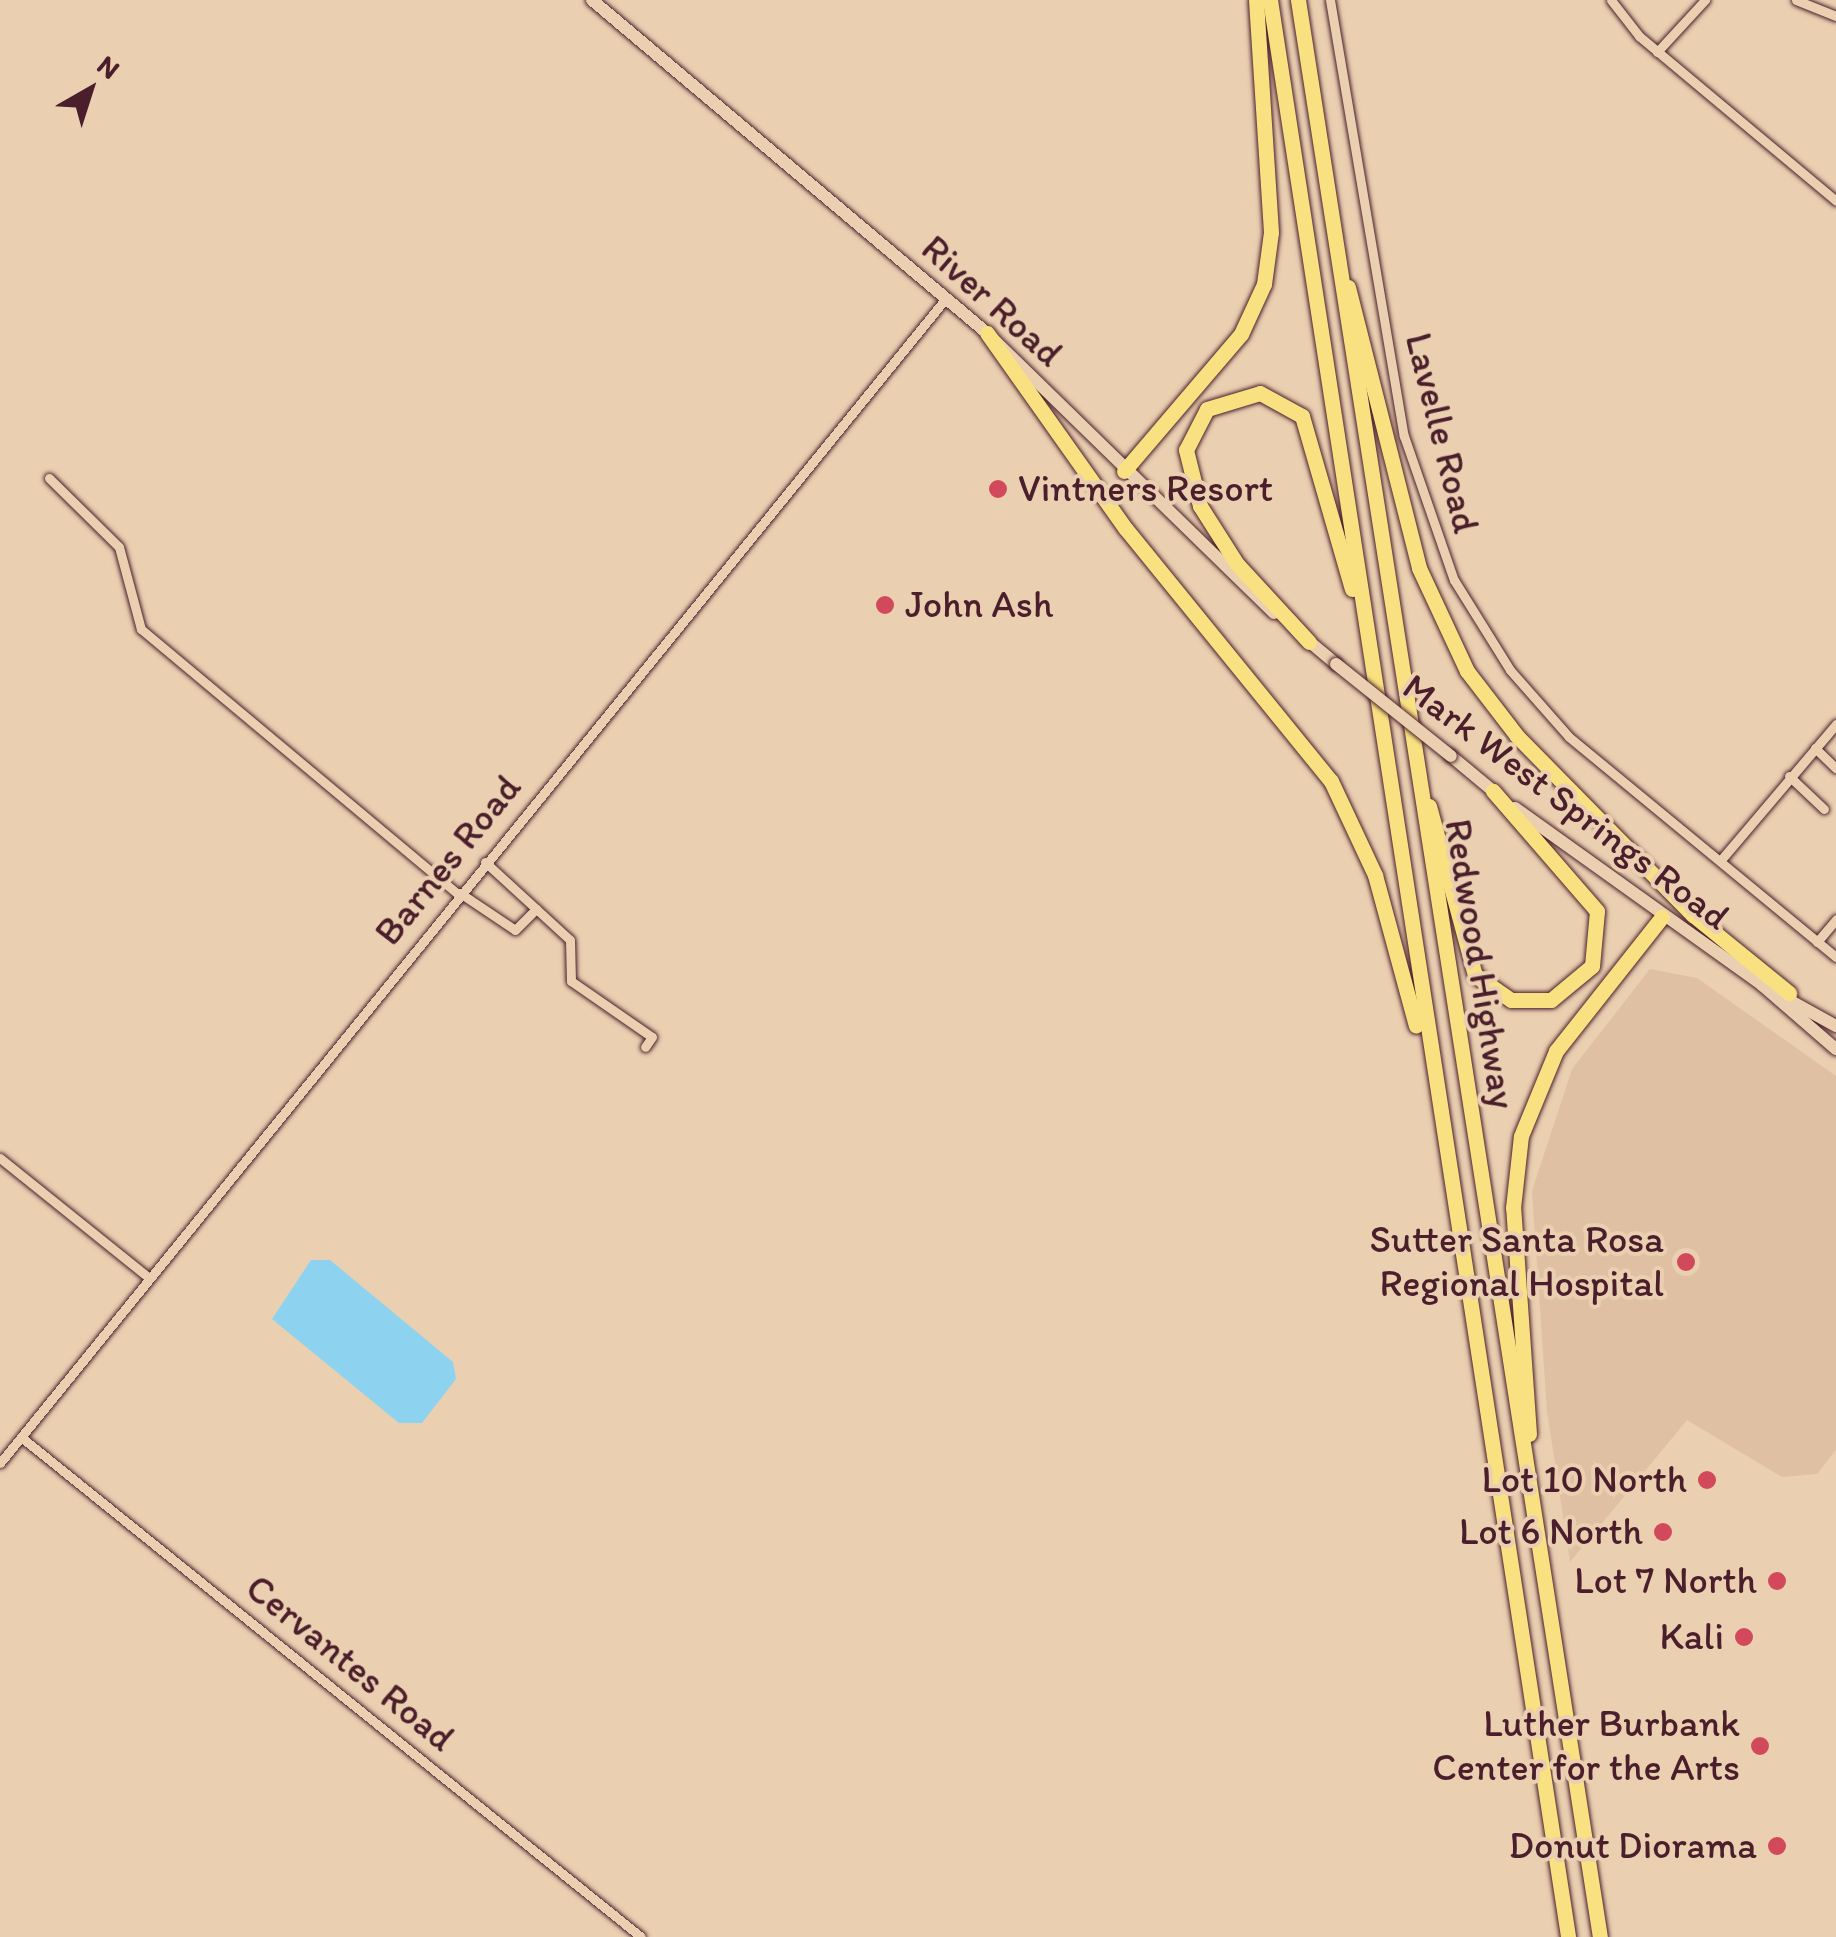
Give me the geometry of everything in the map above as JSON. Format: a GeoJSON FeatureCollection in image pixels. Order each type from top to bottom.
{"type":"FeatureCollection","features":[{"type":"Feature","properties":{"kind":"highway"},"geometry":{"type":"LineString","coordinates":[[1124,471],[1241,334],[1264,284],[1271,232],[1256,0]]}},
{"type":"Feature","properties":{"kind":"highway","name":"Redwood Highway"},"geometry":{"type":"LineString","coordinates":[[1270,0],[1438,1112],[1568,1937]]}},
{"type":"Feature","properties":{"kind":"highway","name":"Redwood Highway"},"geometry":{"type":"LineString","coordinates":[[1298,0],[1600,1937]]}},
{"type":"Feature","properties":{"kind":"highway"},"geometry":{"type":"LineString","coordinates":[[1336,258],[1361,322],[1419,568],[1467,672],[1517,736],[1692,915],[1789,993]]}},
{"type":"Feature","properties":{"kind":"highway"},"geometry":{"type":"LineString","coordinates":[[986,332],[1126,529],[1331,781],[1375,876],[1438,1112]]}},
{"type":"Feature","properties":{"kind":"highway"},"geometry":{"type":"LineString","coordinates":[[1310,642],[1224,548],[1191,482],[1194,424],[1236,394],[1273,395],[1309,427],[1367,636]]}},
{"type":"Feature","properties":{"kind":"highway"},"geometry":{"type":"LineString","coordinates":[[1419,782],[1476,975],[1511,1000],[1551,1000],[1592,966],[1597,911],[1494,791]]}},
{"type":"Feature","properties":{"kind":"highway"},"geometry":{"type":"LineString","coordinates":[[1530,1493],[1517,1154],[1556,1052],[1662,917]]}},
{"type":"Feature","properties":{"kind":"main road","name":"River Road"},"geometry":{"type":"LineString","coordinates":[[592,0],[986,332],[1124,471],[1336,664]]}},
{"type":"Feature","properties":{"kind":"main road","name":"Mark West Springs Road"},"geometry":{"type":"LineString","coordinates":[[1336,664],[1494,791],[1662,917],[1762,985],[1836,1049]]}},
{"type":"Feature","properties":{"kind":"main road","name":"Mark West Springs Road"},"geometry":{"type":"LineString","coordinates":[[1762,985],[1789,993],[1836,1026]]}},
{"type":"Feature","properties":{"kind":"street","name":"Lavelle Road"},"geometry":{"type":"LineString","coordinates":[[1330,0],[1404,436],[1442,556],[1490,641],[1551,718],[1836,957]]}},
{"type":"Feature","properties":{"kind":"street"},"geometry":{"type":"LineString","coordinates":[[1611,0],[1657,52],[1836,201]]}},
{"type":"Feature","properties":{"kind":"street"},"geometry":{"type":"LineString","coordinates":[[1657,52],[1705,0]]}},
{"type":"Feature","properties":{"kind":"street"},"geometry":{"type":"LineString","coordinates":[[1796,0],[1836,16]]}},
{"type":"Feature","properties":{"kind":"street","name":"Barnes Road"},"geometry":{"type":"LineString","coordinates":[[0,1462],[946,298]]}},
{"type":"Feature","properties":{"kind":"street"},"geometry":{"type":"LineString","coordinates":[[49,478],[120,547],[141,629],[459,894],[514,930],[536,908]]}},
{"type":"Feature","properties":{"kind":"street"},"geometry":{"type":"LineString","coordinates":[[1720,861],[1836,724]]}},
{"type":"Feature","properties":{"kind":"street"},"geometry":{"type":"LineString","coordinates":[[1815,748],[1836,768]]}},
{"type":"Feature","properties":{"kind":"street"},"geometry":{"type":"LineString","coordinates":[[1789,776],[1824,809]]}},
{"type":"Feature","properties":{"kind":"street"},"geometry":{"type":"LineString","coordinates":[[486,862],[570,940],[571,981],[652,1037],[645,1047]]}},
{"type":"Feature","properties":{"kind":"street"},"geometry":{"type":"LineString","coordinates":[[1817,942],[1836,919]]}},
{"type":"Feature","properties":{"kind":"street"},"geometry":{"type":"LineString","coordinates":[[0,1158],[148,1276]]}},
{"type":"Feature","properties":{"kind":"street","name":"Cervantes Road"},"geometry":{"type":"LineString","coordinates":[[21,1436],[641,1937]]}},
{"type":"Feature","properties":{"kind":"shaded area","name":"Sutter Santa Rosa Regional Hospital"},"geometry":{"type":"Polygon","coordinates":[[[1650,969],[1697,978],[1836,1076],[1836,1450],[1817,1474],[1782,1477],[1687,1420],[1570,1562],[1547,1411],[1532,1191],[1572,1069],[1650,969]]]}},
{"type":"Feature","properties":{"kind":"water"},"geometry":{"type":"Polygon","coordinates":[[[311,1260],[330,1260],[453,1362],[456,1379],[422,1423],[399,1423],[272,1319],[311,1260]]]}},
{"type":"Feature","properties":{"kind":"place","name":"Vintners Resort"},"geometry":{"type":"Point","coordinates":[998,489]}},
{"type":"Feature","properties":{"kind":"place","name":"John Ash"},"geometry":{"type":"Point","coordinates":[885,605]}},
{"type":"Feature","properties":{"kind":"place","name":"Sutter Santa Rosa Regional Hospital"},"geometry":{"type":"Point","coordinates":[1686,1262]}},
{"type":"Feature","properties":{"kind":"place","name":"Lot 10 North"},"geometry":{"type":"Point","coordinates":[1707,1480]}},
{"type":"Feature","properties":{"kind":"place","name":"Lot 6 North"},"geometry":{"type":"Point","coordinates":[1663,1532]}},
{"type":"Feature","properties":{"kind":"place","name":"Lot 7 North"},"geometry":{"type":"Point","coordinates":[1777,1581]}},
{"type":"Feature","properties":{"kind":"place","name":"Kali"},"geometry":{"type":"Point","coordinates":[1744,1637]}},
{"type":"Feature","properties":{"kind":"place","name":"Luther Burbank Center for the Arts"},"geometry":{"type":"Point","coordinates":[1760,1746]}},
{"type":"Feature","properties":{"kind":"place","name":"Donut Diorama"},"geometry":{"type":"Point","coordinates":[1777,1846]}}]}
